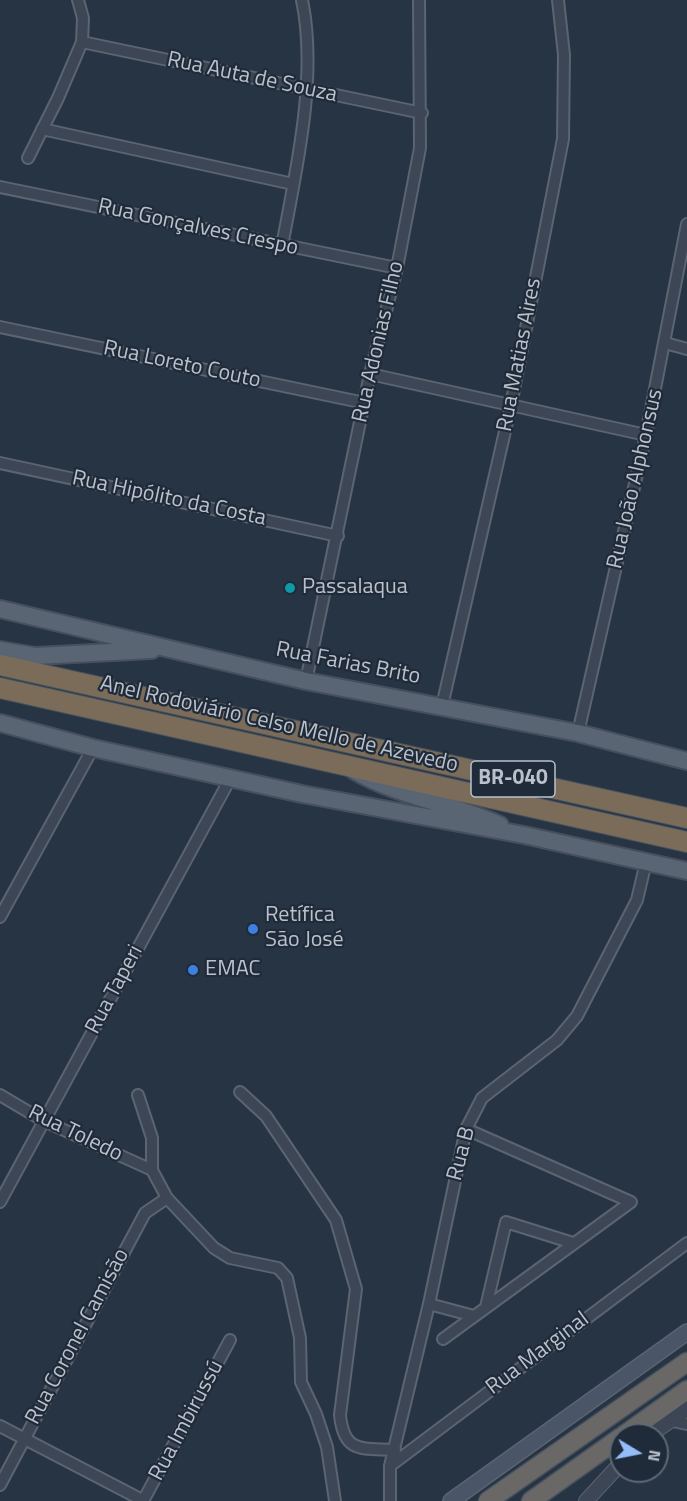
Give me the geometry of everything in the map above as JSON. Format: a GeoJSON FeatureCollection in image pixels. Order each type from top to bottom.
{"type":"FeatureCollection","features":[{"type":"Feature","properties":{"kind":"highway","name":"Anel Rodoviário Celso Mello de Azevedo"},"geometry":{"type":"LineString","coordinates":[[0,665],[687,818]]}},
{"type":"Feature","properties":{"kind":"highway","name":"Anel Rodoviário Celso Mello de Azevedo"},"geometry":{"type":"LineString","coordinates":[[0,688],[687,842]]}},
{"type":"Feature","properties":{"kind":"highway"},"geometry":{"type":"LineString","coordinates":[[488,1501],[687,1362]]}},
{"type":"Feature","properties":{"kind":"highway"},"geometry":{"type":"LineString","coordinates":[[640,1423],[687,1390]]}},
{"type":"Feature","properties":{"kind":"highway"},"geometry":{"type":"LineString","coordinates":[[531,1501],[609,1445]]}},
{"type":"Feature","properties":{"kind":"main road","name":"Rua Farias Brito"},"geometry":{"type":"LineString","coordinates":[[0,609],[306,681],[578,733],[687,761]]}},
{"type":"Feature","properties":{"kind":"main road"},"geometry":{"type":"LineString","coordinates":[[0,650],[45,656],[177,650]]}},
{"type":"Feature","properties":{"kind":"main road"},"geometry":{"type":"LineString","coordinates":[[0,723],[93,748],[230,778],[386,811],[524,835],[687,871]]}},
{"type":"Feature","properties":{"kind":"main road"},"geometry":{"type":"LineString","coordinates":[[342,763],[379,785],[469,811],[524,835]]}},
{"type":"Feature","properties":{"kind":"main road"},"geometry":{"type":"LineString","coordinates":[[451,1501],[687,1332]]}},
{"type":"Feature","properties":{"kind":"street"},"geometry":{"type":"LineString","coordinates":[[28,158],[82,42],[83,18],[78,0]]}},
{"type":"Feature","properties":{"kind":"street"},"geometry":{"type":"LineString","coordinates":[[282,246],[306,89],[305,16],[302,0]]}},
{"type":"Feature","properties":{"kind":"street","name":"Rua Adonias Filho"},"geometry":{"type":"LineString","coordinates":[[306,681],[370,374],[397,268],[420,148],[422,113],[419,0]]}},
{"type":"Feature","properties":{"kind":"street","name":"Rua Matias Aires"},"geometry":{"type":"LineString","coordinates":[[442,706],[511,405],[563,139],[564,56],[558,0]]}},
{"type":"Feature","properties":{"kind":"street","name":"Rua Auta de Souza"},"geometry":{"type":"LineString","coordinates":[[82,42],[422,113]]}},
{"type":"Feature","properties":{"kind":"street"},"geometry":{"type":"LineString","coordinates":[[42,129],[293,184]]}},
{"type":"Feature","properties":{"kind":"street","name":"Rua Gonçalves Crespo"},"geometry":{"type":"LineString","coordinates":[[0,187],[397,268]]}},
{"type":"Feature","properties":{"kind":"street","name":"Rua João Alphonsus"},"geometry":{"type":"LineString","coordinates":[[578,733],[646,435],[687,224]]}},
{"type":"Feature","properties":{"kind":"street","name":"Rua Loreto Couto"},"geometry":{"type":"LineString","coordinates":[[0,327],[365,403]]}},
{"type":"Feature","properties":{"kind":"street"},"geometry":{"type":"LineString","coordinates":[[665,344],[687,349]]}},
{"type":"Feature","properties":{"kind":"street"},"geometry":{"type":"LineString","coordinates":[[370,374],[646,435]]}},
{"type":"Feature","properties":{"kind":"street","name":"Rua Hipólito da Costa"},"geometry":{"type":"LineString","coordinates":[[0,463],[338,536]]}},
{"type":"Feature","properties":{"kind":"street"},"geometry":{"type":"LineString","coordinates":[[0,917],[93,748]]}},
{"type":"Feature","properties":{"kind":"street","name":"Rua Taperi"},"geometry":{"type":"LineString","coordinates":[[0,1202],[230,778]]}},
{"type":"Feature","properties":{"kind":"street","name":"Rua B"},"geometry":{"type":"LineString","coordinates":[[390,1501],[390,1466],[429,1304],[466,1129],[482,1098],[557,1040],[577,1016],[637,900],[646,862]]}},
{"type":"Feature","properties":{"kind":"street"},"geometry":{"type":"LineString","coordinates":[[240,1092],[266,1116],[336,1220],[356,1289],[340,1415],[342,1433],[349,1443],[361,1448],[395,1450]]}},
{"type":"Feature","properties":{"kind":"street","name":"Rua Toledo"},"geometry":{"type":"LineString","coordinates":[[0,1095],[44,1121],[152,1170]]}},
{"type":"Feature","properties":{"kind":"street"},"geometry":{"type":"LineString","coordinates":[[138,1095],[152,1137],[152,1170],[167,1198],[214,1248],[230,1258],[278,1268],[288,1278],[300,1338],[301,1382],[327,1447],[335,1501]]}},
{"type":"Feature","properties":{"kind":"street"},"geometry":{"type":"LineString","coordinates":[[443,1339],[631,1202],[466,1129]]}},
{"type":"Feature","properties":{"kind":"street","name":"Rua Coronel Camisão"},"geometry":{"type":"LineString","coordinates":[[0,1485],[145,1213],[167,1198]]}},
{"type":"Feature","properties":{"kind":"street"},"geometry":{"type":"LineString","coordinates":[[486,1307],[506,1222],[573,1243]]}},
{"type":"Feature","properties":{"kind":"street","name":"Rua Marginal"},"geometry":{"type":"LineString","coordinates":[[390,1466],[687,1243]]}},
{"type":"Feature","properties":{"kind":"street"},"geometry":{"type":"LineString","coordinates":[[429,1304],[474,1316]]}},
{"type":"Feature","properties":{"kind":"street","name":"Rua Imbirussú"},"geometry":{"type":"LineString","coordinates":[[144,1501],[231,1340]]}},
{"type":"Feature","properties":{"kind":"street"},"geometry":{"type":"LineString","coordinates":[[664,1423],[687,1409]]}},
{"type":"Feature","properties":{"kind":"street"},"geometry":{"type":"LineString","coordinates":[[668,1420],[687,1424]]}},
{"type":"Feature","properties":{"kind":"street"},"geometry":{"type":"LineString","coordinates":[[0,1426],[144,1501]]}},
{"type":"Feature","properties":{"kind":"street"},"geometry":{"type":"LineString","coordinates":[[586,1501],[609,1476]]}},
{"type":"Feature","properties":{"kind":"place","name":"Passalaqua"},"geometry":{"type":"Point","coordinates":[290,588]}},
{"type":"Feature","properties":{"kind":"place","name":"Retífica São José"},"geometry":{"type":"Point","coordinates":[253,929]}},
{"type":"Feature","properties":{"kind":"place","name":"EMAC"},"geometry":{"type":"Point","coordinates":[193,970]}}]}
